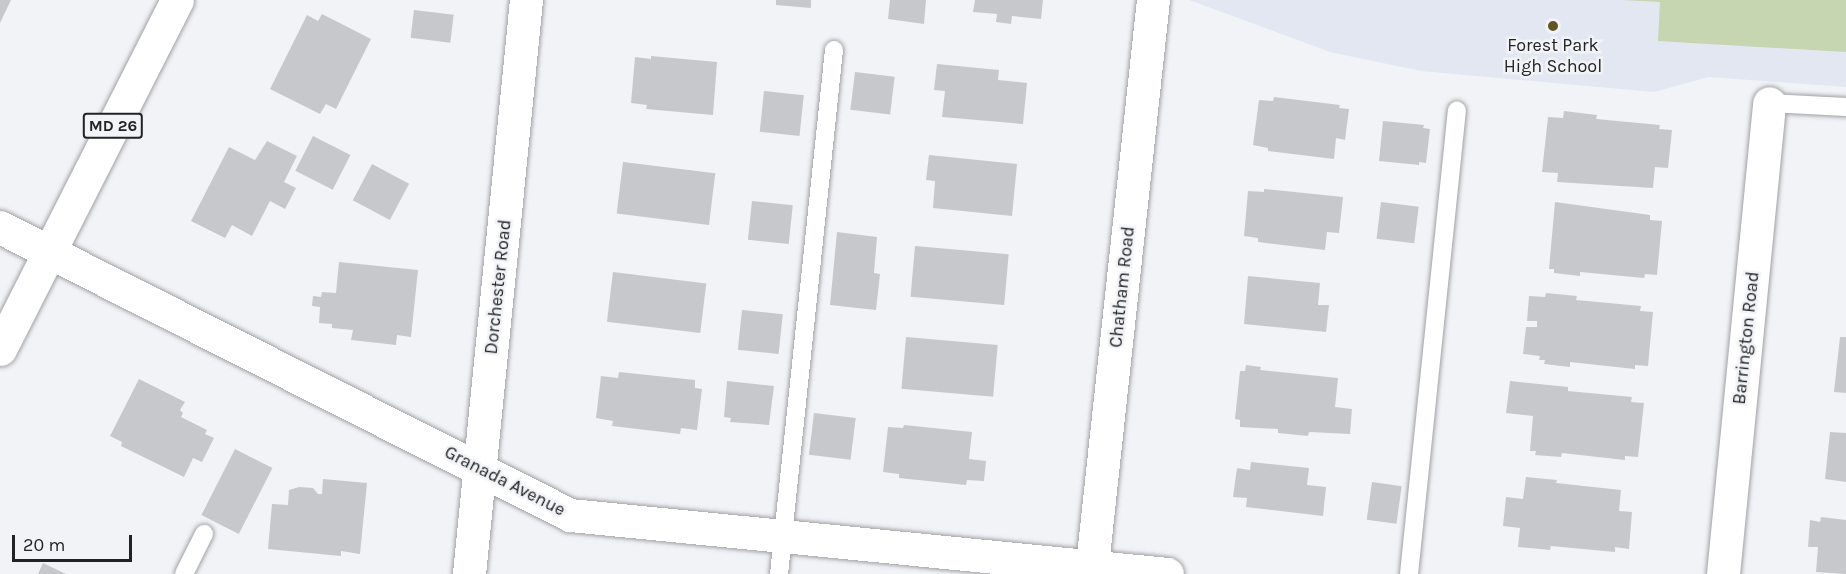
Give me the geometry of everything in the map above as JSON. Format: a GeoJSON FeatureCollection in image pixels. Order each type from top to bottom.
{"type":"FeatureCollection","features":[{"type":"Feature","properties":{"kind":"street","name":"MD 26"},"geometry":{"type":"LineString","coordinates":[[0,349],[177,0]]}},
{"type":"Feature","properties":{"kind":"street","name":"Dorchester Road"},"geometry":{"type":"LineString","coordinates":[[469,574],[526,0]]}},
{"type":"Feature","properties":{"kind":"street","name":"Chatham Road"},"geometry":{"type":"LineString","coordinates":[[1091,570],[1153,0]]}},
{"type":"Feature","properties":{"kind":"street","name":"Barrington Road"},"geometry":{"type":"LineString","coordinates":[[1724,574],[1769,103]]}},
{"type":"Feature","properties":{"kind":"street","name":"Granada Avenue"},"geometry":{"type":"LineString","coordinates":[[0,226],[570,515],[783,534],[1091,570],[1167,574]]}},
{"type":"Feature","properties":{"kind":"lane"},"geometry":{"type":"LineString","coordinates":[[778,574],[834,50]]}},
{"type":"Feature","properties":{"kind":"lane"},"geometry":{"type":"LineString","coordinates":[[1769,103],[1846,107]]}},
{"type":"Feature","properties":{"kind":"lane"},"geometry":{"type":"LineString","coordinates":[[1409,574],[1457,110]]}},
{"type":"Feature","properties":{"kind":"lane"},"geometry":{"type":"LineString","coordinates":[[184,574],[204,534]]}},
{"type":"Feature","properties":{"kind":"shaded area","name":"Forest Park High School"},"geometry":{"type":"Polygon","coordinates":[[[1189,0],[1846,0],[1846,87],[1709,77],[1654,92],[1421,71],[1330,52],[1189,0]]]}},
{"type":"Feature","properties":{"kind":"green space"},"geometry":{"type":"Polygon","coordinates":[[[1623,0],[1846,0],[1846,52],[1658,41],[1660,2],[1623,0]]]}},
{"type":"Feature","properties":{"kind":"building"},"geometry":{"type":"Polygon","coordinates":[[[0,0],[11,0],[0,23],[0,0]]]}},
{"type":"Feature","properties":{"kind":"building"},"geometry":{"type":"Polygon","coordinates":[[[776,0],[811,0],[811,8],[776,5],[776,0]]]}},
{"type":"Feature","properties":{"kind":"building"},"geometry":{"type":"Polygon","coordinates":[[[890,0],[926,0],[924,24],[888,19],[890,0]]]}},
{"type":"Feature","properties":{"kind":"building"},"geometry":{"type":"Polygon","coordinates":[[[975,0],[1043,0],[1041,19],[1012,16],[1011,24],[996,22],[997,14],[973,12],[975,0]]]}},
{"type":"Feature","properties":{"kind":"building"},"geometry":{"type":"Polygon","coordinates":[[[414,10],[454,15],[450,43],[411,38],[414,10]]]}},
{"type":"Feature","properties":{"kind":"building"},"geometry":{"type":"Polygon","coordinates":[[[322,14],[371,39],[336,109],[326,104],[320,114],[270,89],[307,15],[318,21],[322,14]]]}},
{"type":"Feature","properties":{"kind":"building"},"geometry":{"type":"Polygon","coordinates":[[[651,56],[717,62],[713,115],[646,109],[647,105],[631,103],[635,57],[651,59],[651,56]]]}},
{"type":"Feature","properties":{"kind":"building"},"geometry":{"type":"Polygon","coordinates":[[[937,64],[999,70],[998,80],[1027,83],[1023,124],[942,117],[945,91],[934,90],[937,64]]]}},
{"type":"Feature","properties":{"kind":"building"},"geometry":{"type":"Polygon","coordinates":[[[855,72],[895,77],[890,115],[850,110],[855,72]]]}},
{"type":"Feature","properties":{"kind":"building"},"geometry":{"type":"Polygon","coordinates":[[[764,91],[804,95],[799,136],[760,132],[764,91]]]}},
{"type":"Feature","properties":{"kind":"building"},"geometry":{"type":"Polygon","coordinates":[[[1274,97],[1340,105],[1339,108],[1349,109],[1345,140],[1336,138],[1334,159],[1268,151],[1268,148],[1253,145],[1259,100],[1273,101],[1274,97]]]}},
{"type":"Feature","properties":{"kind":"building"},"geometry":{"type":"Polygon","coordinates":[[[1564,111],[1597,115],[1596,119],[1660,125],[1659,129],[1672,130],[1668,168],[1655,167],[1653,188],[1557,182],[1558,173],[1542,172],[1548,117],[1563,118],[1564,111]]]}},
{"type":"Feature","properties":{"kind":"building"},"geometry":{"type":"Polygon","coordinates":[[[1383,121],[1424,125],[1423,128],[1430,129],[1426,163],[1419,162],[1419,165],[1379,161],[1383,121]]]}},
{"type":"Feature","properties":{"kind":"building"},"geometry":{"type":"Polygon","coordinates":[[[313,136],[350,155],[333,190],[295,171],[313,136]]]}},
{"type":"Feature","properties":{"kind":"building"},"geometry":{"type":"Polygon","coordinates":[[[267,141],[297,156],[284,182],[296,188],[285,209],[270,201],[252,236],[232,225],[225,238],[191,221],[229,147],[255,160],[267,141]]]}},
{"type":"Feature","properties":{"kind":"building"},"geometry":{"type":"Polygon","coordinates":[[[929,155],[1017,164],[1012,216],[933,208],[935,181],[926,180],[929,155]]]}},
{"type":"Feature","properties":{"kind":"building"},"geometry":{"type":"Polygon","coordinates":[[[623,162],[715,173],[709,225],[617,214],[623,162]]]}},
{"type":"Feature","properties":{"kind":"building"},"geometry":{"type":"Polygon","coordinates":[[[372,164],[409,184],[390,220],[353,200],[372,164]]]}},
{"type":"Feature","properties":{"kind":"building"},"geometry":{"type":"Polygon","coordinates":[[[1264,189],[1343,197],[1339,233],[1327,232],[1325,250],[1258,242],[1258,238],[1244,236],[1248,191],[1264,192],[1264,189]]]}},
{"type":"Feature","properties":{"kind":"building"},"geometry":{"type":"Polygon","coordinates":[[[752,201],[793,205],[789,244],[748,240],[752,201]]]}},
{"type":"Feature","properties":{"kind":"building"},"geometry":{"type":"Polygon","coordinates":[[[1381,202],[1419,207],[1414,243],[1376,239],[1381,202]]]}},
{"type":"Feature","properties":{"kind":"building"},"geometry":{"type":"Polygon","coordinates":[[[1555,202],[1650,215],[1650,220],[1662,221],[1657,275],[1645,274],[1644,278],[1580,272],[1580,276],[1554,273],[1554,269],[1549,269],[1555,202]]]}},
{"type":"Feature","properties":{"kind":"building"},"geometry":{"type":"Polygon","coordinates":[[[837,232],[877,237],[874,273],[880,274],[876,310],[830,305],[837,232]]]}},
{"type":"Feature","properties":{"kind":"building"},"geometry":{"type":"Polygon","coordinates":[[[915,246],[1009,254],[1004,305],[911,297],[915,246]]]}},
{"type":"Feature","properties":{"kind":"building"},"geometry":{"type":"Polygon","coordinates":[[[339,262],[418,270],[411,337],[397,335],[396,345],[351,340],[353,330],[332,328],[332,324],[319,323],[320,307],[312,306],[313,296],[321,297],[322,292],[336,293],[339,262]]]}},
{"type":"Feature","properties":{"kind":"building"},"geometry":{"type":"Polygon","coordinates":[[[613,272],[706,283],[700,333],[607,322],[613,272]]]}},
{"type":"Feature","properties":{"kind":"building"},"geometry":{"type":"Polygon","coordinates":[[[1248,276],[1320,283],[1318,305],[1329,305],[1326,332],[1244,324],[1248,276]]]}},
{"type":"Feature","properties":{"kind":"building"},"geometry":{"type":"Polygon","coordinates":[[[1546,293],[1577,296],[1576,300],[1641,306],[1640,311],[1653,312],[1648,366],[1635,365],[1635,369],[1570,362],[1570,367],[1544,364],[1545,360],[1539,360],[1540,356],[1523,354],[1526,327],[1537,327],[1537,321],[1527,321],[1529,296],[1545,297],[1546,293]]]}},
{"type":"Feature","properties":{"kind":"building"},"geometry":{"type":"Polygon","coordinates":[[[742,310],[783,314],[779,354],[738,350],[742,310]]]}},
{"type":"Feature","properties":{"kind":"building"},"geometry":{"type":"Polygon","coordinates":[[[906,337],[998,345],[993,397],[901,389],[906,337]]]}},
{"type":"Feature","properties":{"kind":"building"},"geometry":{"type":"Polygon","coordinates":[[[1840,337],[1846,337],[1846,393],[1834,392],[1840,337]]]}},
{"type":"Feature","properties":{"kind":"building"},"geometry":{"type":"Polygon","coordinates":[[[1246,365],[1261,367],[1260,370],[1338,378],[1335,407],[1352,409],[1350,434],[1309,432],[1308,436],[1278,433],[1278,429],[1240,427],[1240,420],[1235,419],[1240,371],[1245,371],[1246,365]]]}},
{"type":"Feature","properties":{"kind":"building"},"geometry":{"type":"Polygon","coordinates":[[[619,372],[695,380],[695,388],[702,389],[697,430],[681,428],[680,434],[612,426],[613,421],[596,418],[601,376],[618,378],[619,372]]]}},
{"type":"Feature","properties":{"kind":"building"},"geometry":{"type":"Polygon","coordinates":[[[139,379],[185,402],[180,410],[183,413],[181,417],[207,430],[205,434],[214,438],[202,462],[193,458],[184,477],[121,446],[122,442],[110,436],[139,379]]]}},
{"type":"Feature","properties":{"kind":"building"},"geometry":{"type":"Polygon","coordinates":[[[727,381],[774,386],[769,425],[730,422],[731,418],[724,417],[727,381]]]}},
{"type":"Feature","properties":{"kind":"building"},"geometry":{"type":"Polygon","coordinates":[[[1510,381],[1568,387],[1568,391],[1632,397],[1631,402],[1644,403],[1638,457],[1625,456],[1625,460],[1562,453],[1561,457],[1535,455],[1536,451],[1530,451],[1533,416],[1506,413],[1510,381]]]}},
{"type":"Feature","properties":{"kind":"building"},"geometry":{"type":"Polygon","coordinates":[[[814,413],[856,418],[851,460],[809,455],[814,413]]]}},
{"type":"Feature","properties":{"kind":"building"},"geometry":{"type":"Polygon","coordinates":[[[904,425],[972,432],[969,459],[986,461],[984,481],[967,480],[966,485],[899,478],[899,474],[883,472],[888,427],[903,428],[904,425]]]}},
{"type":"Feature","properties":{"kind":"building"},"geometry":{"type":"Polygon","coordinates":[[[1830,432],[1846,433],[1846,482],[1825,479],[1830,432]]]}},
{"type":"Feature","properties":{"kind":"building"},"geometry":{"type":"Polygon","coordinates":[[[235,449],[272,468],[239,534],[201,515],[235,449]]]}},
{"type":"Feature","properties":{"kind":"building"},"geometry":{"type":"Polygon","coordinates":[[[1251,462],[1309,468],[1307,485],[1326,487],[1323,516],[1246,507],[1247,498],[1233,497],[1237,468],[1250,470],[1251,462]]]}},
{"type":"Feature","properties":{"kind":"building"},"geometry":{"type":"Polygon","coordinates":[[[1526,477],[1557,480],[1556,483],[1621,490],[1619,511],[1632,512],[1629,549],[1615,547],[1615,552],[1551,546],[1550,550],[1518,547],[1520,528],[1503,526],[1506,497],[1523,499],[1526,477]]]}},
{"type":"Feature","properties":{"kind":"building"},"geometry":{"type":"Polygon","coordinates":[[[323,479],[367,483],[360,554],[341,551],[341,556],[268,549],[272,504],[288,505],[289,490],[299,487],[313,488],[318,494],[322,494],[323,479]]]}},
{"type":"Feature","properties":{"kind":"building"},"geometry":{"type":"Polygon","coordinates":[[[1372,482],[1402,486],[1396,524],[1367,520],[1372,482]]]}},
{"type":"Feature","properties":{"kind":"building"},"geometry":{"type":"Polygon","coordinates":[[[1821,517],[1846,520],[1846,574],[1816,572],[1818,547],[1808,547],[1810,520],[1820,522],[1821,517]]]}},
{"type":"Feature","properties":{"kind":"building"},"geometry":{"type":"Polygon","coordinates":[[[43,563],[66,574],[38,574],[43,563]]]}},
{"type":"Feature","properties":{"kind":"place","name":"Forest Park High School"},"geometry":{"type":"Point","coordinates":[1553,26]}}]}
